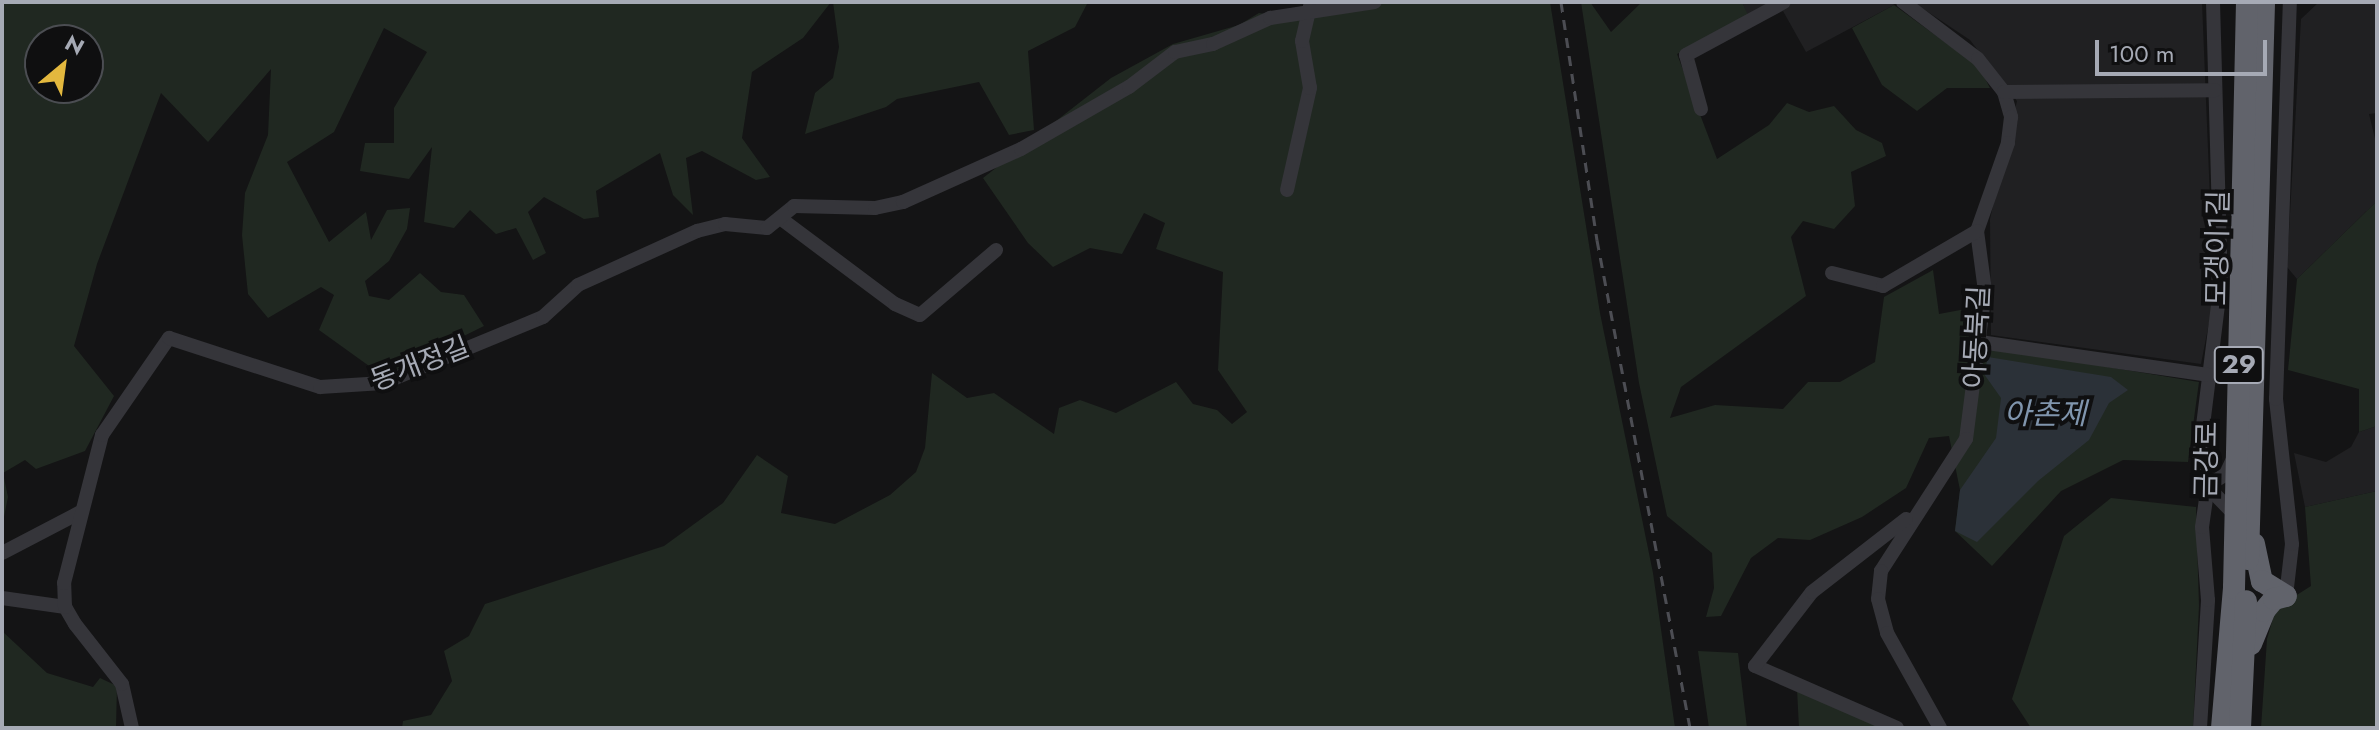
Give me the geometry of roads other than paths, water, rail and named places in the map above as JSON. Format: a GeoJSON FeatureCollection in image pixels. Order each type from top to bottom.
{"type":"FeatureCollection","features":[{"type":"Feature","properties":{"kind":"highway","name":"금강로"},"geometry":{"type":"LineString","coordinates":[[2222,728],[2243,521],[2237,449],[2247,2]]}},
{"type":"Feature","properties":{"kind":"highway","name":"금강로"},"geometry":{"type":"LineString","coordinates":[[2240,728],[2243,521],[2264,2]]}},
{"type":"Feature","properties":{"kind":"highway"},"geometry":{"type":"LineString","coordinates":[[2243,521],[2262,581],[2286,596]]}},
{"type":"Feature","properties":{"kind":"highway"},"geometry":{"type":"LineString","coordinates":[[2243,676],[2255,628],[2274,599],[2286,596]]}},
{"type":"Feature","properties":{"kind":"street"},"geometry":{"type":"LineString","coordinates":[[1287,190],[1310,88],[1302,41],[1310,6],[1375,2]]}},
{"type":"Feature","properties":{"kind":"street"},"geometry":{"type":"LineString","coordinates":[[1701,109],[1686,55],[1784,2]]}},
{"type":"Feature","properties":{"kind":"street"},"geometry":{"type":"LineString","coordinates":[[1903,2],[1962,44],[2004,92],[2215,90]]}},
{"type":"Feature","properties":{"kind":"street","name":"모갱이1길"},"geometry":{"type":"LineString","coordinates":[[2200,728],[2208,600],[2202,527],[2208,485],[2201,480],[2199,458],[2221,281],[2213,2]]}},
{"type":"Feature","properties":{"kind":"street"},"geometry":{"type":"LineString","coordinates":[[2286,596],[2291,531],[2276,399],[2283,44],[2290,2]]}},
{"type":"Feature","properties":{"kind":"street","name":"동개정길"},"geometry":{"type":"LineString","coordinates":[[65,607],[64,583],[79,513],[102,435],[169,338],[291,381],[363,388],[543,317],[578,285],[697,231],[725,224],[767,228],[794,206],[875,208],[932,191],[1078,117],[1175,52],[1213,44],[1270,18],[1310,6]]}},
{"type":"Feature","properties":{"kind":"street"},"geometry":{"type":"LineString","coordinates":[[2214,62],[2235,58]]}},
{"type":"Feature","properties":{"kind":"street","name":"아동북길"},"geometry":{"type":"LineString","coordinates":[[1897,728],[1755,666],[1812,592],[1912,514],[1949,472],[1966,439],[1985,291],[1977,231],[2008,143],[2011,117],[2004,92]]}},
{"type":"Feature","properties":{"kind":"street"},"geometry":{"type":"LineString","coordinates":[[780,218],[895,304],[920,315],[996,250]]}},
{"type":"Feature","properties":{"kind":"street"},"geometry":{"type":"LineString","coordinates":[[1832,273],[1883,286],[1977,231]]}},
{"type":"Feature","properties":{"kind":"street"},"geometry":{"type":"LineString","coordinates":[[1980,342],[2210,375]]}},
{"type":"Feature","properties":{"kind":"street"},"geometry":{"type":"LineString","coordinates":[[2237,449],[2226,474],[2208,485],[2243,521]]}},
{"type":"Feature","properties":{"kind":"street"},"geometry":{"type":"LineString","coordinates":[[2,553],[79,513]]}},
{"type":"Feature","properties":{"kind":"street","name":"아동북길"},"geometry":{"type":"LineString","coordinates":[[1912,514],[1881,571],[1878,599],[1887,633],[1940,728]]}},
{"type":"Feature","properties":{"kind":"street"},"geometry":{"type":"LineString","coordinates":[[2,598],[65,607],[122,684],[132,728]]}},
{"type":"Feature","properties":{"kind":"water","name":"아촌제"},"geometry":{"type":"Polygon","coordinates":[[[1988,357],[2111,377],[2128,390],[2109,403],[2089,440],[2038,481],[1977,542],[1955,531],[1960,490],[1996,438],[2001,398],[1984,374],[1988,357]]]}},
{"type":"Feature","properties":{"kind":"railway"},"geometry":{"type":"LineString","coordinates":[[1561,2],[1597,240],[1690,728]]}}]}
